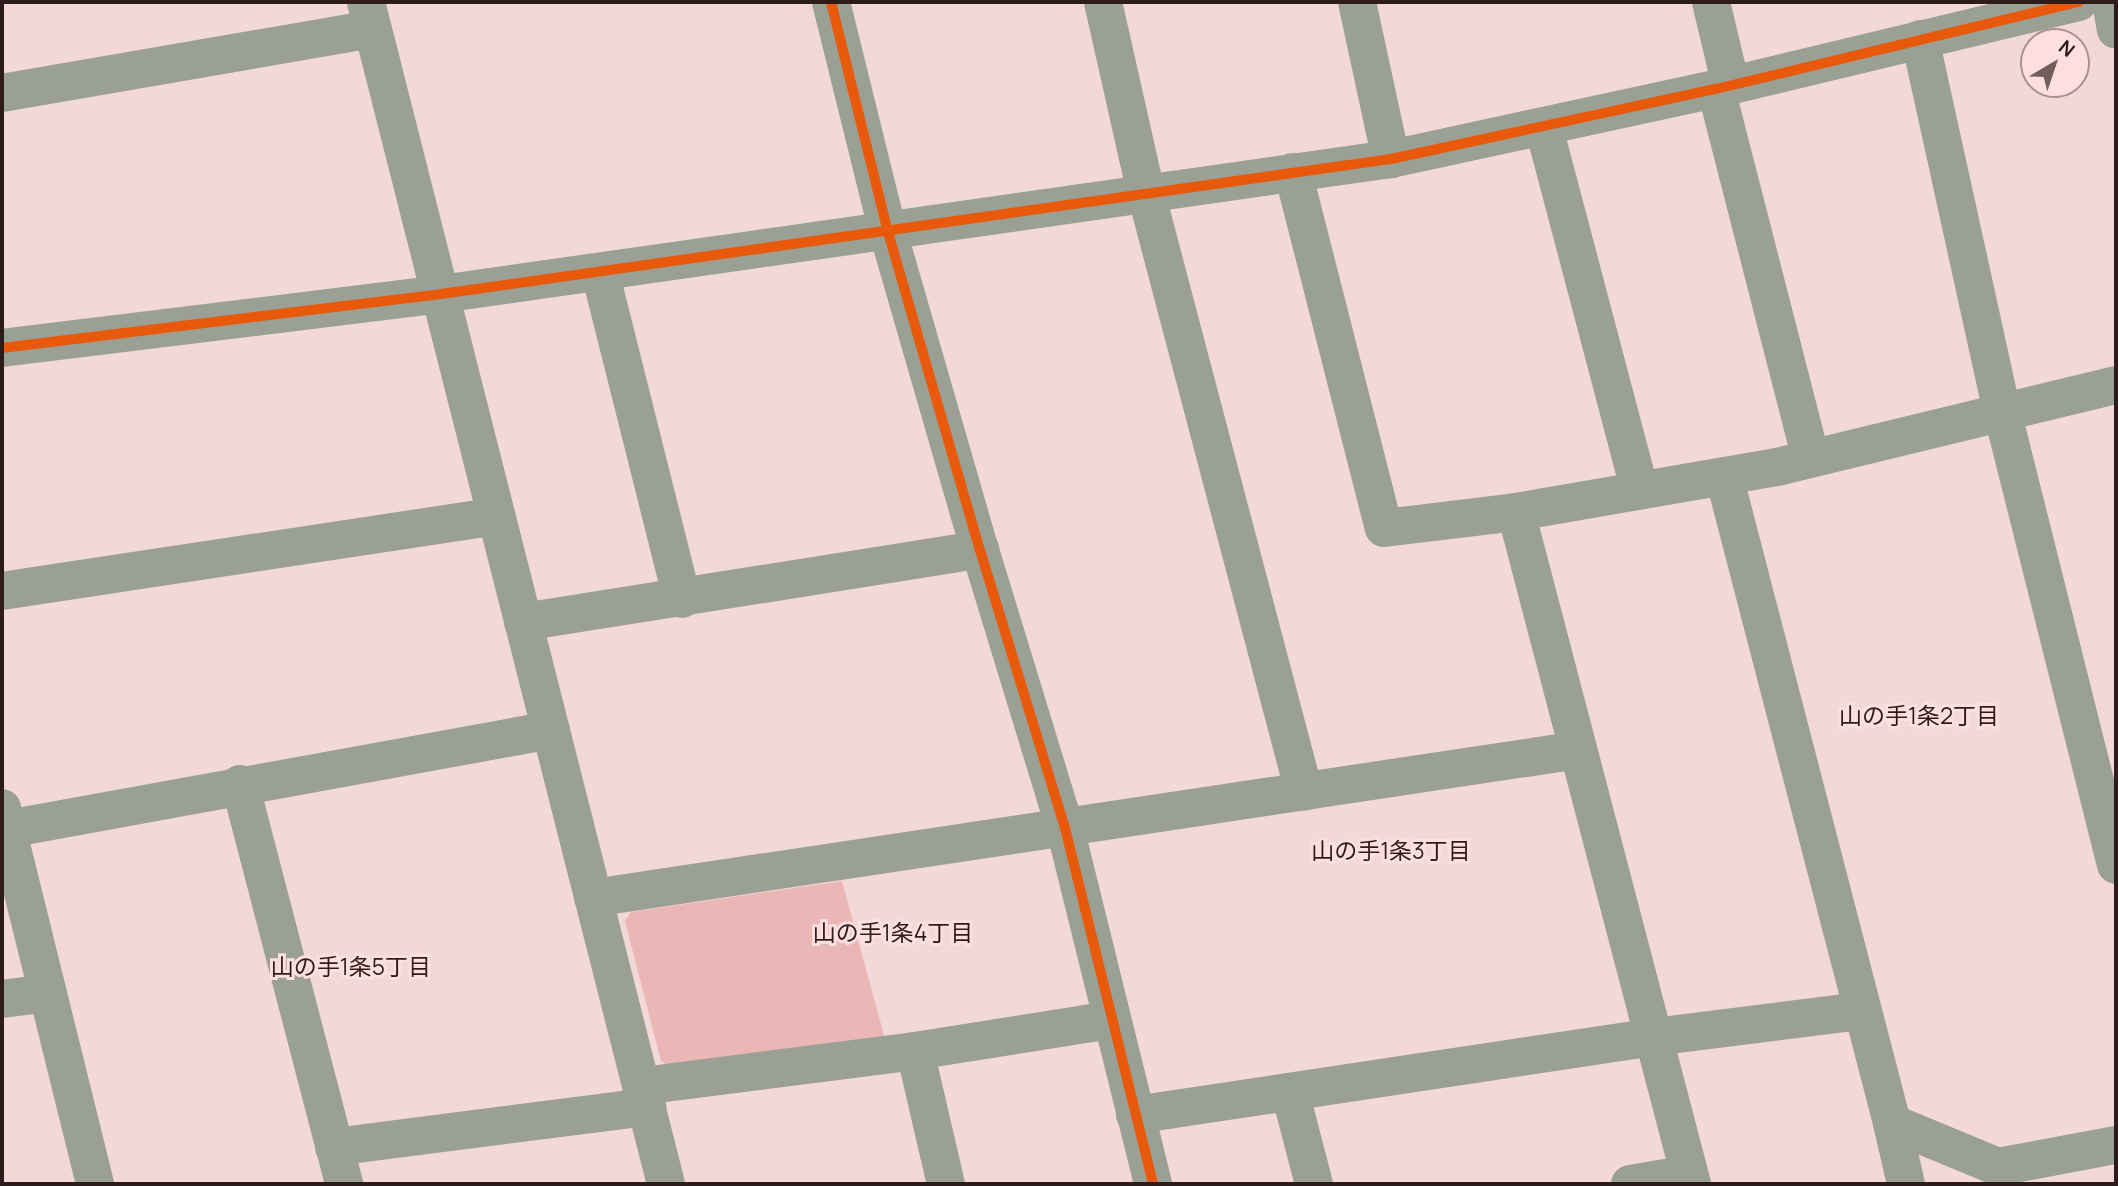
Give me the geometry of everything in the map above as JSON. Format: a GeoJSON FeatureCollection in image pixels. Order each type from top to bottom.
{"type":"FeatureCollection","features":[{"type":"Feature","properties":{"kind":"street"},"geometry":{"type":"LineString","coordinates":[[831,2],[888,232],[979,550],[1065,828],[1153,1184]]}},
{"type":"Feature","properties":{"kind":"street"},"geometry":{"type":"LineString","coordinates":[[1103,2],[1146,193],[1304,792]]}},
{"type":"Feature","properties":{"kind":"street"},"geometry":{"type":"LineString","coordinates":[[1357,2],[1391,159]]}},
{"type":"Feature","properties":{"kind":"street"},"geometry":{"type":"LineString","coordinates":[[1710,2],[1723,87],[1811,458]]}},
{"type":"Feature","properties":{"kind":"street"},"geometry":{"type":"LineString","coordinates":[[2,348],[441,294],[1391,159],[1544,128],[1920,40],[1972,14],[2079,2]]}},
{"type":"Feature","properties":{"kind":"street"},"geometry":{"type":"LineString","coordinates":[[2110,2],[2116,30]]}},
{"type":"Feature","properties":{"kind":"street"},"geometry":{"type":"LineString","coordinates":[[2,93],[369,16],[666,1184]]}},
{"type":"Feature","properties":{"kind":"street"},"geometry":{"type":"LineString","coordinates":[[1920,40],[2003,415],[2115,852]]}},
{"type":"Feature","properties":{"kind":"street"},"geometry":{"type":"LineString","coordinates":[[1544,128],[1640,491]]}},
{"type":"Feature","properties":{"kind":"street"},"geometry":{"type":"LineString","coordinates":[[1293,172],[1384,528],[1516,512],[1724,476],[2003,415],[2116,385]]}},
{"type":"Feature","properties":{"kind":"street"},"geometry":{"type":"LineString","coordinates":[[600,272],[682,598]]}},
{"type":"Feature","properties":{"kind":"street"},"geometry":{"type":"LineString","coordinates":[[1724,476],[1906,1184]]}},
{"type":"Feature","properties":{"kind":"street"},"geometry":{"type":"LineString","coordinates":[[1516,512],[1691,1179],[1630,1184]]}},
{"type":"Feature","properties":{"kind":"street"},"geometry":{"type":"LineString","coordinates":[[2,591],[496,516]]}},
{"type":"Feature","properties":{"kind":"street"},"geometry":{"type":"LineString","coordinates":[[523,622],[979,550]]}},
{"type":"Feature","properties":{"kind":"street"},"geometry":{"type":"LineString","coordinates":[[95,1184],[3,822],[551,730]]}},
{"type":"Feature","properties":{"kind":"street"},"geometry":{"type":"LineString","coordinates":[[593,898],[1578,750]]}},
{"type":"Feature","properties":{"kind":"street"},"geometry":{"type":"LineString","coordinates":[[240,784],[344,1184]]}},
{"type":"Feature","properties":{"kind":"street"},"geometry":{"type":"LineString","coordinates":[[2,999],[48,993]]}},
{"type":"Feature","properties":{"kind":"street"},"geometry":{"type":"LineString","coordinates":[[1135,1115],[1654,1037],[1861,1011]]}},
{"type":"Feature","properties":{"kind":"street"},"geometry":{"type":"LineString","coordinates":[[334,1146],[1111,1020]]}},
{"type":"Feature","properties":{"kind":"street"},"geometry":{"type":"LineString","coordinates":[[915,1051],[946,1184]]}},
{"type":"Feature","properties":{"kind":"street"},"geometry":{"type":"LineString","coordinates":[[1290,1092],[1314,1184]]}},
{"type":"Feature","properties":{"kind":"street"},"geometry":{"type":"LineString","coordinates":[[1892,1124],[1998,1167],[2116,1146]]}},
{"type":"Feature","properties":{"kind":"shaded area"},"geometry":{"type":"Polygon","coordinates":[[[842,881],[885,1039],[671,1068],[661,1061],[625,921],[631,912],[842,881]]]}},
{"type":"Feature","properties":{"kind":"cycle path"},"geometry":{"type":"LineString","coordinates":[[831,2],[888,232],[980,550],[1065,828],[1153,1184]]}},
{"type":"Feature","properties":{"kind":"cycle path"},"geometry":{"type":"LineString","coordinates":[[2,348],[441,294],[1391,159],[1716,89],[2079,2]]}},
{"type":"Feature","properties":{"kind":"district","name":"山の手1条2丁目"},"geometry":{"type":"Point","coordinates":[1919,715]}},
{"type":"Feature","properties":{"kind":"district","name":"山の手1条3丁目"},"geometry":{"type":"Point","coordinates":[1391,850]}},
{"type":"Feature","properties":{"kind":"district","name":"山の手1条4丁目"},"geometry":{"type":"Point","coordinates":[893,932]}},
{"type":"Feature","properties":{"kind":"district","name":"山の手1条5丁目"},"geometry":{"type":"Point","coordinates":[351,966]}}]}
